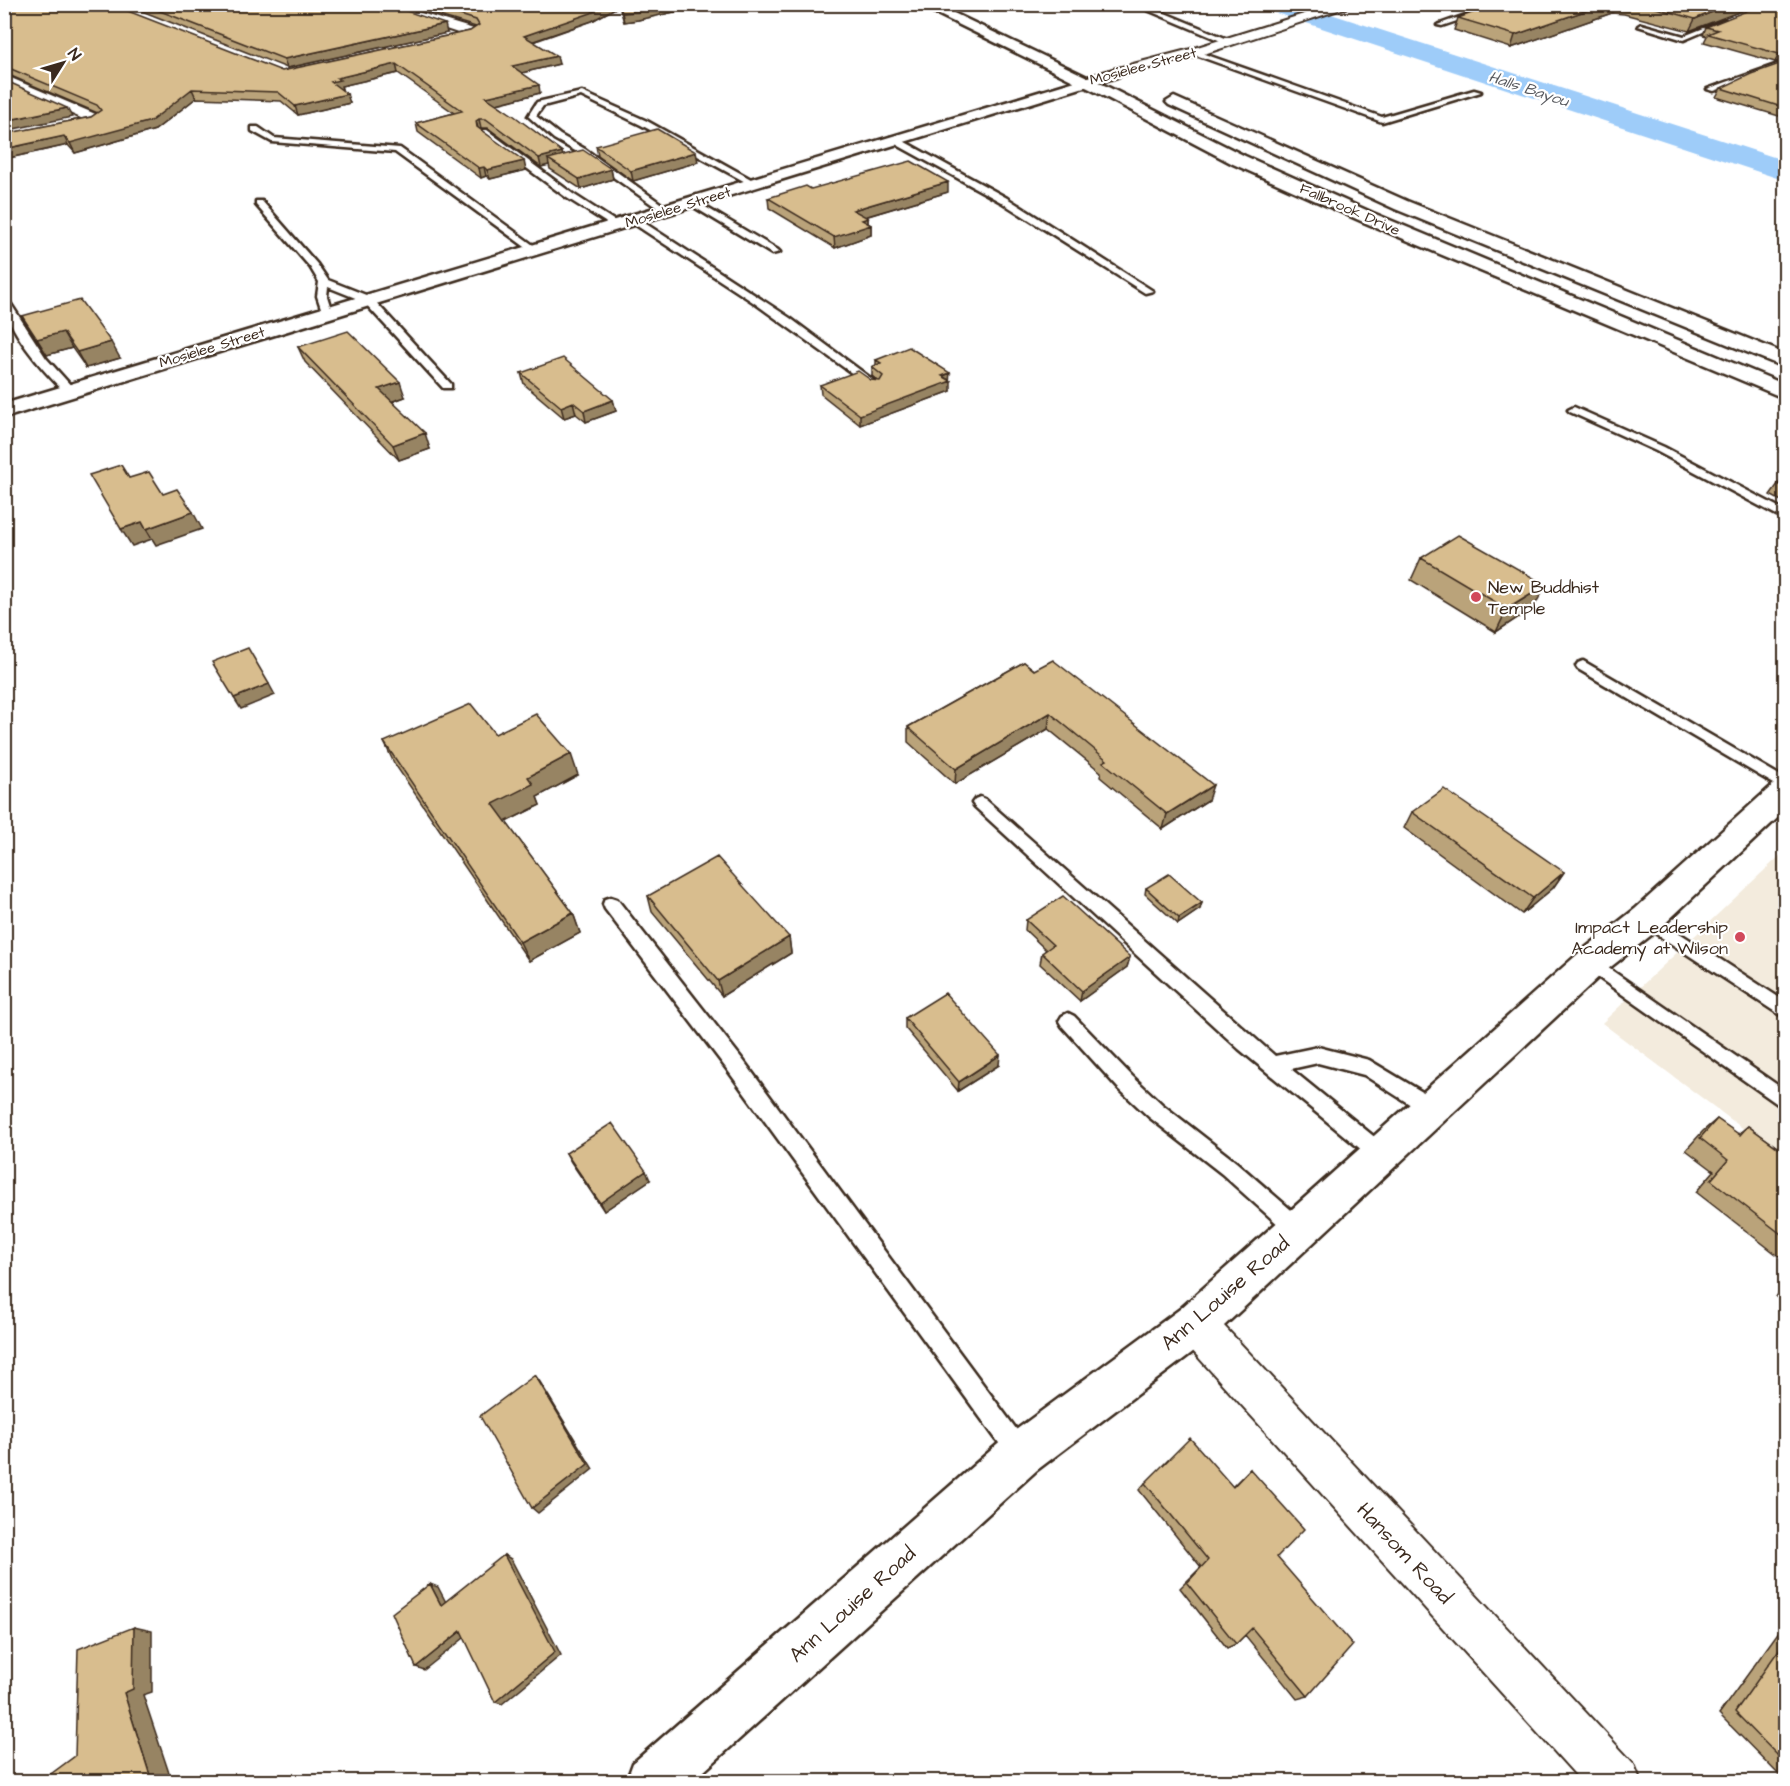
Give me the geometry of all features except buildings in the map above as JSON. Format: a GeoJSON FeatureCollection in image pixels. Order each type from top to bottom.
{"type":"FeatureCollection","features":[{"type":"Feature","properties":{"kind":"main road","name":"Fallbrook Drive"},"geometry":{"type":"LineString","coordinates":[[923,4],[1239,160],[1785,393]]}},
{"type":"Feature","properties":{"kind":"main road"},"geometry":{"type":"LineString","coordinates":[[1095,63],[1132,81]]}},
{"type":"Feature","properties":{"kind":"main road","name":"Mosielee Street"},"geometry":{"type":"LineString","coordinates":[[4,411],[1116,73]]}},
{"type":"Feature","properties":{"kind":"main road","name":"Fallbrook Drive"},"geometry":{"type":"LineString","coordinates":[[1162,96],[1273,150],[1399,204],[1785,362]]}},
{"type":"Feature","properties":{"kind":"main road","name":"Ann Louise Road"},"geometry":{"type":"LineString","coordinates":[[652,1782],[1021,1454],[1194,1324],[1592,963],[1647,919],[1785,791]]}},
{"type":"Feature","properties":{"kind":"street"},"geometry":{"type":"LineString","coordinates":[[376,4],[472,33],[448,38]]}},
{"type":"Feature","properties":{"kind":"street","name":"Mosielee Street"},"geometry":{"type":"LineString","coordinates":[[1116,73],[1231,42],[1351,4]]}},
{"type":"Feature","properties":{"kind":"street"},"geometry":{"type":"LineString","coordinates":[[4,79],[95,118],[73,123]]}},
{"type":"Feature","properties":{"kind":"street","name":"Hansom Road"},"geometry":{"type":"LineString","coordinates":[[1194,1324],[1616,1782]]}},
{"type":"Feature","properties":{"kind":"lane"},"geometry":{"type":"LineString","coordinates":[[1136,4],[1231,42]]}},
{"type":"Feature","properties":{"kind":"lane"},"geometry":{"type":"LineString","coordinates":[[1440,25],[1504,4]]}},
{"type":"Feature","properties":{"kind":"lane"},"geometry":{"type":"LineString","coordinates":[[1641,26],[1684,38],[1736,17]]}},
{"type":"Feature","properties":{"kind":"lane"},"geometry":{"type":"LineString","coordinates":[[1196,52],[1382,120],[1478,92]]}},
{"type":"Feature","properties":{"kind":"lane"},"geometry":{"type":"LineString","coordinates":[[1711,88],[1785,63]]}},
{"type":"Feature","properties":{"kind":"lane"},"geometry":{"type":"LineString","coordinates":[[666,210],[582,151],[557,137],[532,116],[540,104],[582,94],[644,123],[754,183]]}},
{"type":"Feature","properties":{"kind":"lane"},"geometry":{"type":"LineString","coordinates":[[255,129],[272,140],[397,150],[535,250]]}},
{"type":"Feature","properties":{"kind":"lane"},"geometry":{"type":"LineString","coordinates":[[484,132],[570,196],[625,223],[726,280],[838,356],[876,386]]}},
{"type":"Feature","properties":{"kind":"lane"},"geometry":{"type":"LineString","coordinates":[[893,140],[1004,200],[1148,291]]}},
{"type":"Feature","properties":{"kind":"lane"},"geometry":{"type":"LineString","coordinates":[[692,202],[775,252]]}},
{"type":"Feature","properties":{"kind":"lane"},"geometry":{"type":"LineString","coordinates":[[259,203],[314,266],[324,282],[368,300],[447,386]]}},
{"type":"Feature","properties":{"kind":"lane"},"geometry":{"type":"LineString","coordinates":[[324,282],[322,296],[327,312]]}},
{"type":"Feature","properties":{"kind":"lane"},"geometry":{"type":"LineString","coordinates":[[4,301],[27,341],[55,378],[70,391]]}},
{"type":"Feature","properties":{"kind":"lane"},"geometry":{"type":"LineString","coordinates":[[1574,410],[1660,449],[1785,516]]}},
{"type":"Feature","properties":{"kind":"lane"},"geometry":{"type":"LineString","coordinates":[[1583,666],[1785,786]]}},
{"type":"Feature","properties":{"kind":"lane"},"geometry":{"type":"LineString","coordinates":[[981,803],[1272,1065],[1381,1154]]}},
{"type":"Feature","properties":{"kind":"lane"},"geometry":{"type":"LineString","coordinates":[[611,904],[743,1076],[1021,1454]]}},
{"type":"Feature","properties":{"kind":"lane"},"geometry":{"type":"LineString","coordinates":[[1647,919],[1785,1012]]}},
{"type":"Feature","properties":{"kind":"lane"},"geometry":{"type":"LineString","coordinates":[[1592,963],[1785,1102]]}},
{"type":"Feature","properties":{"kind":"lane"},"geometry":{"type":"LineString","coordinates":[[1068,1021],[1125,1082],[1156,1111],[1229,1168],[1298,1229]]}},
{"type":"Feature","properties":{"kind":"lane"},"geometry":{"type":"LineString","coordinates":[[1272,1065],[1318,1055],[1369,1068],[1432,1108]]}},
{"type":"Feature","properties":{"kind":"shaded area","name":"Impact Leadership Academy at Wilson"},"geometry":{"type":"Polygon","coordinates":[[[1785,851],[1785,1160],[1602,1023],[1785,851]]]}},
{"type":"Feature","properties":{"kind":"waterway","name":"Halls Bayou"},"geometry":{"type":"LineString","coordinates":[[1273,4],[1786,172]]}},
{"type":"Feature","properties":{"kind":"place","name":"New Buddhist Temple"},"geometry":{"type":"Point","coordinates":[1476,597]}},
{"type":"Feature","properties":{"kind":"place","name":"Impact Leadership Academy at Wilson"},"geometry":{"type":"Point","coordinates":[1740,937]}}]}
